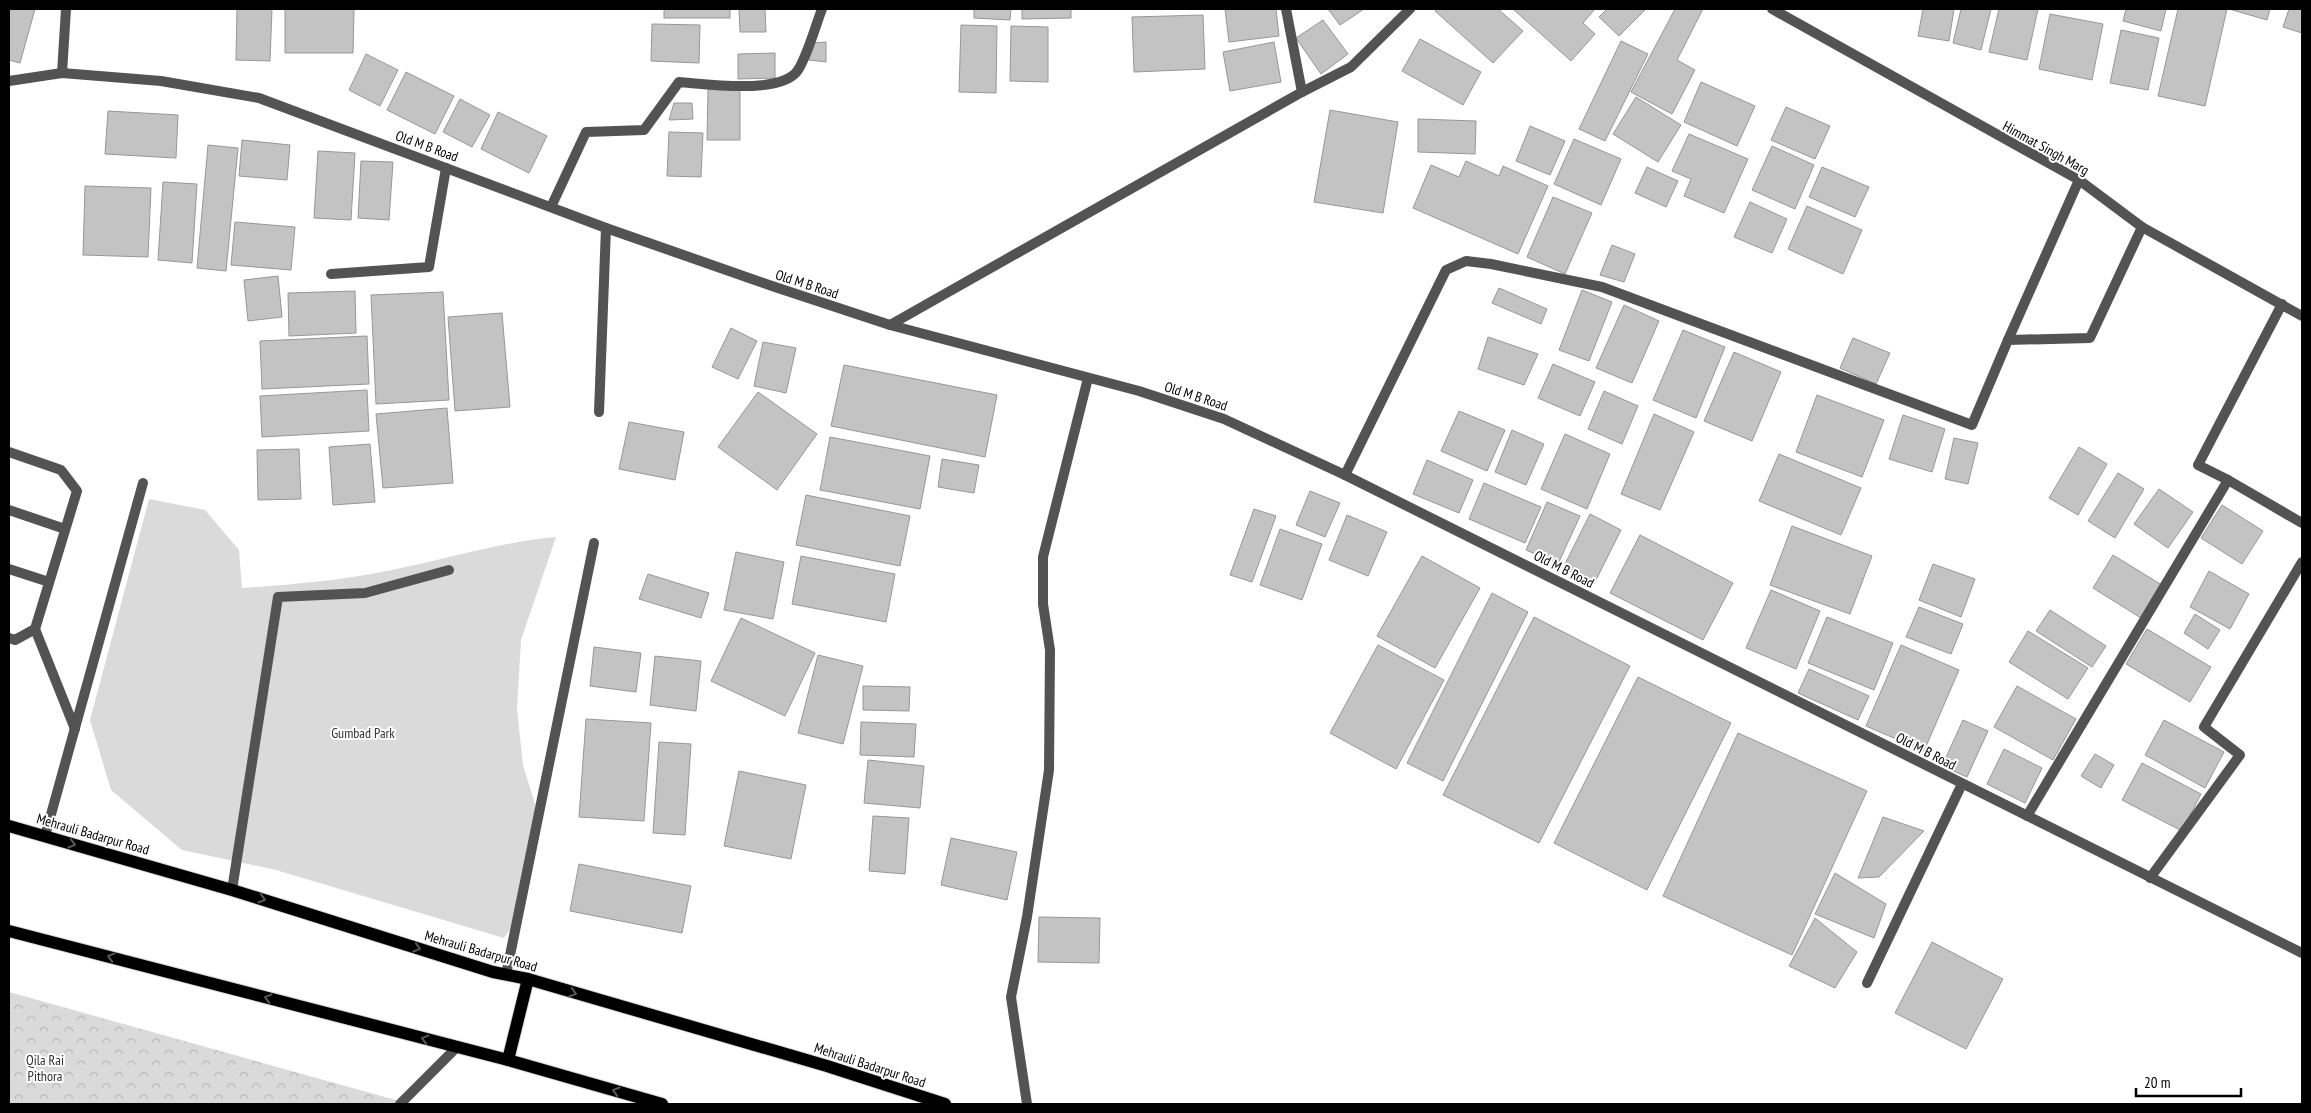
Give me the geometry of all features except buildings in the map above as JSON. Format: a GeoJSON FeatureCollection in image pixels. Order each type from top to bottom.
{"type":"FeatureCollection","features":[{"type":"Feature","properties":{"kind":"main road","name":"Mehrauli Badarpur Road"},"geometry":{"type":"LineString","coordinates":[[9,826],[232,890],[506,974],[827,1066],[945,1104]]}},
{"type":"Feature","properties":{"kind":"main road"},"geometry":{"type":"LineString","coordinates":[[9,930],[508,1060],[662,1104]]}},
{"type":"Feature","properties":{"kind":"main road"},"geometry":{"type":"LineString","coordinates":[[508,1060],[528,979]]}},
{"type":"Feature","properties":{"kind":"street"},"geometry":{"type":"LineString","coordinates":[[62,73],[66,9]]}},
{"type":"Feature","properties":{"kind":"street"},"geometry":{"type":"LineString","coordinates":[[551,207],[586,132],[644,130],[679,82],[743,85],[777,83],[790,79],[798,70],[822,9]]}},
{"type":"Feature","properties":{"kind":"street"},"geometry":{"type":"LineString","coordinates":[[1286,9],[1302,92]]}},
{"type":"Feature","properties":{"kind":"street"},"geometry":{"type":"LineString","coordinates":[[890,325],[1302,92],[1350,67],[1410,9]]}},
{"type":"Feature","properties":{"kind":"street","name":"Himmat Singh Marg"},"geometry":{"type":"LineString","coordinates":[[1772,9],[2079,180],[2142,227],[2302,316]]}},
{"type":"Feature","properties":{"kind":"street","name":"Old M B Road"},"geometry":{"type":"LineString","coordinates":[[9,81],[62,73],[161,80],[259,98],[606,228],[890,325],[1088,378],[1224,419],[1345,475],[2302,953]]}},
{"type":"Feature","properties":{"kind":"street"},"geometry":{"type":"LineString","coordinates":[[331,274],[429,267],[446,168]]}},
{"type":"Feature","properties":{"kind":"street"},"geometry":{"type":"LineString","coordinates":[[1345,475],[1446,270],[1466,261],[1491,264],[1602,287],[1972,424],[2079,180]]}},
{"type":"Feature","properties":{"kind":"street"},"geometry":{"type":"LineString","coordinates":[[2008,340],[2090,338],[2142,227]]}},
{"type":"Feature","properties":{"kind":"street"},"geometry":{"type":"LineString","coordinates":[[599,412],[606,228]]}},
{"type":"Feature","properties":{"kind":"street"},"geometry":{"type":"LineString","coordinates":[[2282,304],[2198,465],[2228,480],[2302,523]]}},
{"type":"Feature","properties":{"kind":"street"},"geometry":{"type":"LineString","coordinates":[[1027,1104],[1011,997],[1027,916],[1049,770],[1050,650],[1043,604],[1043,557],[1088,378]]}},
{"type":"Feature","properties":{"kind":"street"},"geometry":{"type":"LineString","coordinates":[[9,452],[61,470],[77,491],[35,629],[75,729]]}},
{"type":"Feature","properties":{"kind":"street"},"geometry":{"type":"LineString","coordinates":[[2027,816],[2228,480]]}},
{"type":"Feature","properties":{"kind":"street"},"geometry":{"type":"LineString","coordinates":[[46,836],[143,483]]}},
{"type":"Feature","properties":{"kind":"street"},"geometry":{"type":"LineString","coordinates":[[9,510],[65,529]]}},
{"type":"Feature","properties":{"kind":"street"},"geometry":{"type":"LineString","coordinates":[[506,974],[594,543]]}},
{"type":"Feature","properties":{"kind":"street"},"geometry":{"type":"LineString","coordinates":[[2150,878],[2240,755],[2204,727],[2302,562]]}},
{"type":"Feature","properties":{"kind":"street"},"geometry":{"type":"LineString","coordinates":[[9,568],[49,582]]}},
{"type":"Feature","properties":{"kind":"street"},"geometry":{"type":"LineString","coordinates":[[232,890],[278,597],[365,593],[449,570]]}},
{"type":"Feature","properties":{"kind":"street"},"geometry":{"type":"LineString","coordinates":[[9,638],[15,640],[35,629]]}},
{"type":"Feature","properties":{"kind":"street"},"geometry":{"type":"LineString","coordinates":[[1867,983],[1962,784]]}},
{"type":"Feature","properties":{"kind":"street"},"geometry":{"type":"LineString","coordinates":[[400,1104],[457,1047]]}},
{"type":"Feature","properties":{"kind":"green space","name":"Gumbad Park"},"geometry":{"type":"Polygon","coordinates":[[[149,499],[205,510],[239,550],[242,588],[354,577],[413,566],[494,547],[556,537],[521,640],[517,709],[523,765],[535,804],[534,841],[519,917],[504,938],[276,870],[182,850],[111,790],[90,720],[149,499]]]}},
{"type":"Feature","properties":{"kind":"green space","name":"Qila Rai Pithora"},"geometry":{"type":"Polygon","coordinates":[[[9,992],[410,1104],[9,1104],[9,992]]]}}]}
